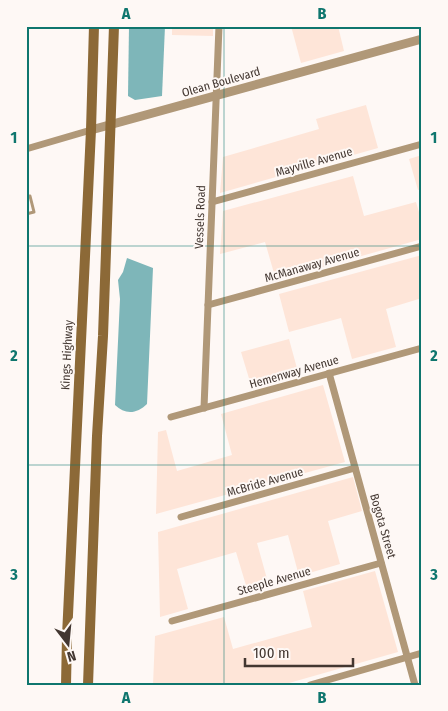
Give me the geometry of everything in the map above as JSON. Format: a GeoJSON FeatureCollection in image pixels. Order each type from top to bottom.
{"type":"FeatureCollection","features":[{"type":"Feature","properties":{"kind":"main road","name":"Kings Highway"},"geometry":{"type":"LineString","coordinates":[[66,685],[94,26]]}},
{"type":"Feature","properties":{"kind":"main road"},"geometry":{"type":"LineString","coordinates":[[88,685],[114,26]]}},
{"type":"Feature","properties":{"kind":"street","name":"Vessels Road"},"geometry":{"type":"LineString","coordinates":[[204,408],[219,26]]}},
{"type":"Feature","properties":{"kind":"street","name":"Olean Boulevard"},"geometry":{"type":"LineString","coordinates":[[26,148],[422,39]]}},
{"type":"Feature","properties":{"kind":"street","name":"Mayville Avenue"},"geometry":{"type":"LineString","coordinates":[[212,202],[422,144]]}},
{"type":"Feature","properties":{"kind":"street","name":"McManaway Avenue"},"geometry":{"type":"LineString","coordinates":[[208,305],[422,246]]}},
{"type":"Feature","properties":{"kind":"street","name":"Hemenway Avenue"},"geometry":{"type":"LineString","coordinates":[[171,417],[422,348]]}},
{"type":"Feature","properties":{"kind":"street","name":"Bogota Street"},"geometry":{"type":"LineString","coordinates":[[329,373],[416,685]]}},
{"type":"Feature","properties":{"kind":"street","name":"McBride Avenue"},"geometry":{"type":"LineString","coordinates":[[181,517],[355,468]]}},
{"type":"Feature","properties":{"kind":"street","name":"Steeple Avenue"},"geometry":{"type":"LineString","coordinates":[[172,621],[382,563]]}},
{"type":"Feature","properties":{"kind":"street"},"geometry":{"type":"LineString","coordinates":[[310,685],[422,653]]}},
{"type":"Feature","properties":{"kind":"lane"},"geometry":{"type":"LineString","coordinates":[[26,197],[30,196],[34,212],[26,214]]}},
{"type":"Feature","properties":{"kind":"shaded area"},"geometry":{"type":"Polygon","coordinates":[[[172,26],[213,26],[213,36],[172,35],[172,26]]]}},
{"type":"Feature","properties":{"kind":"shaded area"},"geometry":{"type":"Polygon","coordinates":[[[291,26],[338,26],[344,51],[301,63],[291,26]]]}},
{"type":"Feature","properties":{"kind":"shaded area"},"geometry":{"type":"Polygon","coordinates":[[[366,105],[378,148],[220,193],[223,157],[319,129],[316,119],[366,105]]]}},
{"type":"Feature","properties":{"kind":"shaded area"},"geometry":{"type":"Polygon","coordinates":[[[422,155],[422,189],[418,190],[409,159],[422,155]]]}},
{"type":"Feature","properties":{"kind":"shaded area"},"geometry":{"type":"Polygon","coordinates":[[[353,176],[364,216],[416,202],[422,222],[422,239],[276,280],[265,242],[220,254],[223,211],[353,176]]]}},
{"type":"Feature","properties":{"kind":"shaded area"},"geometry":{"type":"Polygon","coordinates":[[[422,255],[422,298],[386,309],[396,347],[352,359],[341,318],[289,332],[279,294],[422,255]]]}},
{"type":"Feature","properties":{"kind":"shaded area"},"geometry":{"type":"Polygon","coordinates":[[[289,339],[298,372],[251,385],[241,352],[289,339]]]}},
{"type":"Feature","properties":{"kind":"shaded area"},"geometry":{"type":"Polygon","coordinates":[[[323,385],[345,462],[156,514],[158,432],[166,430],[177,471],[232,455],[221,414],[323,385]]]}},
{"type":"Feature","properties":{"kind":"shaded area"},"geometry":{"type":"Polygon","coordinates":[[[353,477],[362,511],[328,521],[340,564],[299,576],[288,535],[257,543],[269,586],[248,592],[236,552],[177,569],[188,609],[160,617],[158,532],[353,477]]]}},
{"type":"Feature","properties":{"kind":"shaded area"},"geometry":{"type":"Polygon","coordinates":[[[375,571],[398,652],[282,685],[153,685],[155,636],[224,617],[233,649],[312,627],[303,591],[375,571]]]}},
{"type":"Feature","properties":{"kind":"water"},"geometry":{"type":"Polygon","coordinates":[[[129,26],[165,26],[162,96],[135,100],[128,96],[129,26]]]}},
{"type":"Feature","properties":{"kind":"water"},"geometry":{"type":"Polygon","coordinates":[[[127,258],[153,268],[147,404],[139,410],[131,412],[127,412],[115,405],[120,299],[118,280],[123,272],[127,258]]]}}]}
